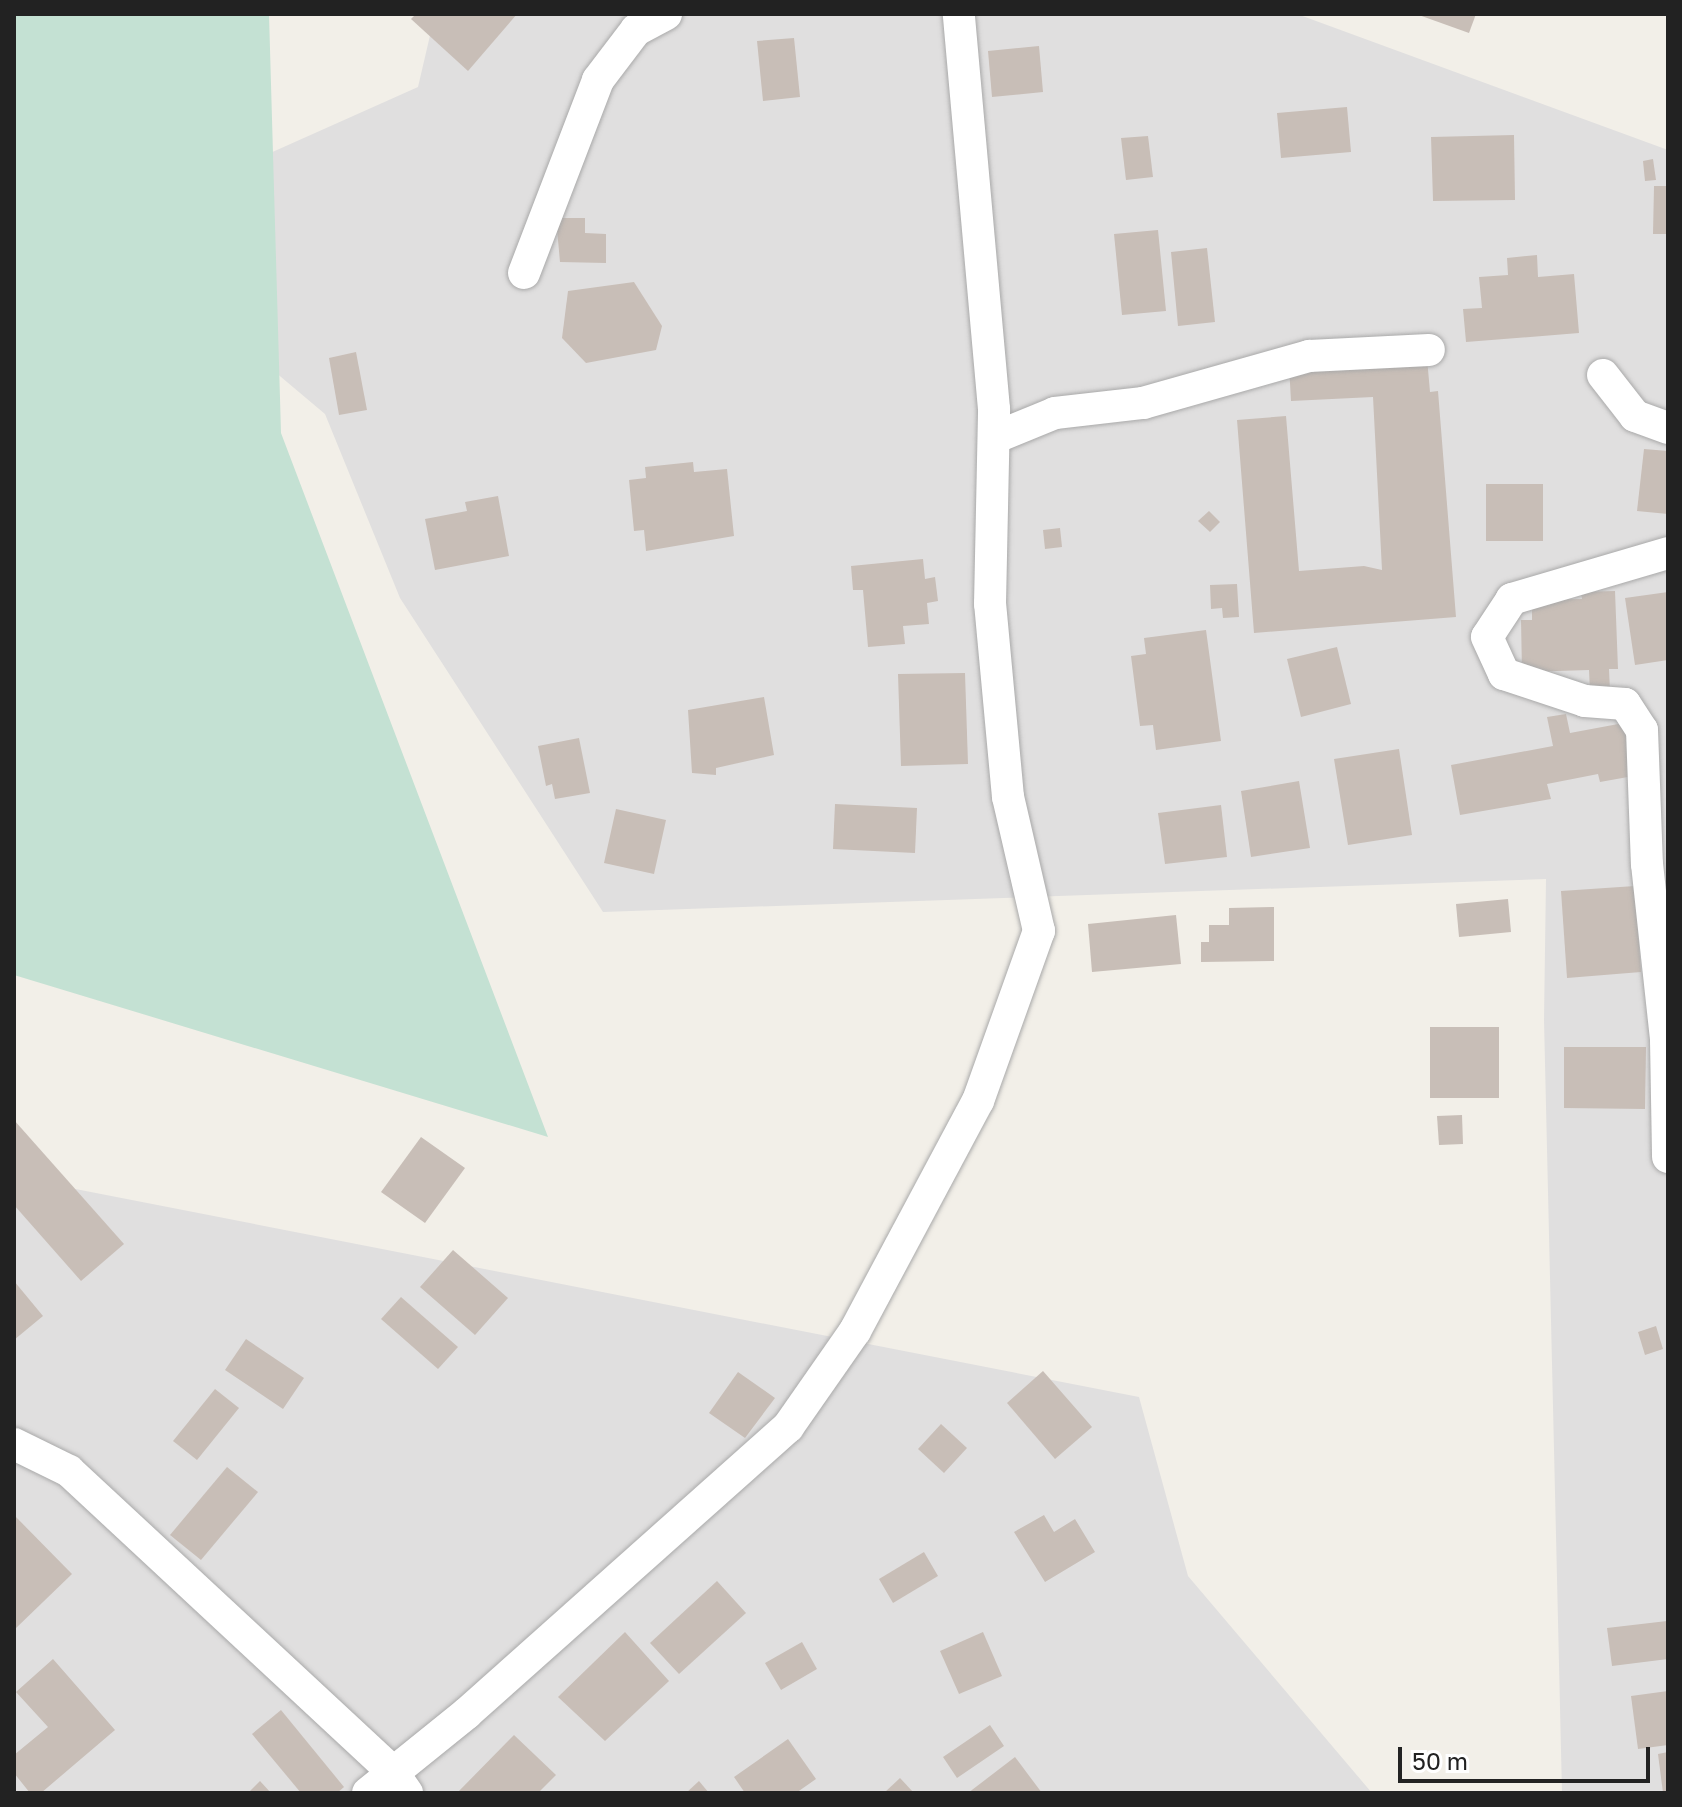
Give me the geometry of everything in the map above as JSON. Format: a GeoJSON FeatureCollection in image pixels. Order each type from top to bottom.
{"type":"FeatureCollection","features":[{"type":"Feature","properties":{"kind":"street"},"geometry":{"type":"LineString","coordinates":[[524,273],[598,80],[636,30],[666,14]]}},
{"type":"Feature","properties":{"kind":"street"},"geometry":{"type":"LineString","coordinates":[[368,1793],[399,1781],[467,1713],[788,1427],[855,1331],[978,1101],[1039,931],[1008,797],[990,604],[994,438],[959,14]]}},
{"type":"Feature","properties":{"kind":"street"},"geometry":{"type":"LineString","coordinates":[[994,438],[1055,413],[1143,403],[1309,356],[1429,350]]}},
{"type":"Feature","properties":{"kind":"street"},"geometry":{"type":"LineString","coordinates":[[1603,375],[1635,416],[1668,428]]}},
{"type":"Feature","properties":{"kind":"street"},"geometry":{"type":"LineString","coordinates":[[1668,553],[1512,599],[1487,637],[1504,674],[1585,701],[1625,704],[1642,730],[1657,863],[1668,1157]]}},
{"type":"Feature","properties":{"kind":"street"},"geometry":{"type":"LineString","coordinates":[[14,1444],[69,1471],[399,1781]]}},
{"type":"Feature","properties":{"kind":"shaded area"},"geometry":{"type":"Polygon","coordinates":[[[435,14],[1297,14],[1668,150],[1668,1793],[1562,1793],[1544,1020],[1546,879],[603,912],[400,598],[325,414],[205,313],[205,182],[418,87],[435,14]]]}},
{"type":"Feature","properties":{"kind":"shaded area"},"geometry":{"type":"Polygon","coordinates":[[[14,1177],[1139,1397],[1188,1576],[1372,1793],[14,1793],[14,1177]]]}},
{"type":"Feature","properties":{"kind":"green space"},"geometry":{"type":"Polygon","coordinates":[[[14,14],[269,14],[281,433],[548,1137],[14,975],[14,14]]]}},
{"type":"Feature","properties":{"kind":"building"},"geometry":{"type":"Polygon","coordinates":[[[416,14],[517,14],[468,71],[411,19],[416,14]]]}},
{"type":"Feature","properties":{"kind":"building"},"geometry":{"type":"Polygon","coordinates":[[[1416,14],[1476,14],[1469,33],[1416,14]]]}},
{"type":"Feature","properties":{"kind":"building"},"geometry":{"type":"Polygon","coordinates":[[[794,38],[800,97],[763,101],[757,41],[794,38]]]}},
{"type":"Feature","properties":{"kind":"building"},"geometry":{"type":"Polygon","coordinates":[[[1039,46],[1043,92],[992,97],[988,51],[1039,46]]]}},
{"type":"Feature","properties":{"kind":"building"},"geometry":{"type":"Polygon","coordinates":[[[1347,107],[1351,152],[1281,158],[1277,113],[1347,107]]]}},
{"type":"Feature","properties":{"kind":"building"},"geometry":{"type":"Polygon","coordinates":[[[1514,135],[1515,200],[1433,201],[1431,137],[1514,135]]]}},
{"type":"Feature","properties":{"kind":"building"},"geometry":{"type":"Polygon","coordinates":[[[1148,136],[1153,177],[1126,180],[1121,138],[1148,136]]]}},
{"type":"Feature","properties":{"kind":"building"},"geometry":{"type":"Polygon","coordinates":[[[1653,159],[1656,180],[1645,181],[1643,161],[1653,159]]]}},
{"type":"Feature","properties":{"kind":"building"},"geometry":{"type":"Polygon","coordinates":[[[1654,186],[1668,186],[1668,234],[1653,234],[1654,186]]]}},
{"type":"Feature","properties":{"kind":"building"},"geometry":{"type":"Polygon","coordinates":[[[556,218],[585,218],[585,233],[606,234],[606,263],[560,262],[556,218]]]}},
{"type":"Feature","properties":{"kind":"building"},"geometry":{"type":"Polygon","coordinates":[[[1158,230],[1166,311],[1122,315],[1114,234],[1158,230]]]}},
{"type":"Feature","properties":{"kind":"building"},"geometry":{"type":"Polygon","coordinates":[[[1207,248],[1215,322],[1178,326],[1171,252],[1207,248]]]}},
{"type":"Feature","properties":{"kind":"building"},"geometry":{"type":"Polygon","coordinates":[[[1537,255],[1538,277],[1574,274],[1579,333],[1466,342],[1463,309],[1482,308],[1479,277],[1508,275],[1507,258],[1537,255]]]}},
{"type":"Feature","properties":{"kind":"building"},"geometry":{"type":"Polygon","coordinates":[[[634,282],[662,326],[656,350],[586,363],[562,338],[568,291],[634,282]]]}},
{"type":"Feature","properties":{"kind":"building"},"geometry":{"type":"Polygon","coordinates":[[[356,352],[367,410],[339,415],[329,358],[356,352]]]}},
{"type":"Feature","properties":{"kind":"building"},"geometry":{"type":"Polygon","coordinates":[[[1427,358],[1430,392],[1438,391],[1456,617],[1254,633],[1237,420],[1286,416],[1299,571],[1364,566],[1382,570],[1373,397],[1291,401],[1289,366],[1427,358]]]}},
{"type":"Feature","properties":{"kind":"building"},"geometry":{"type":"Polygon","coordinates":[[[1644,449],[1668,451],[1668,514],[1637,511],[1644,449]]]}},
{"type":"Feature","properties":{"kind":"building"},"geometry":{"type":"Polygon","coordinates":[[[693,462],[694,472],[727,469],[734,536],[646,551],[644,530],[634,531],[629,480],[646,478],[645,467],[693,462]]]}},
{"type":"Feature","properties":{"kind":"building"},"geometry":{"type":"Polygon","coordinates":[[[1486,484],[1543,484],[1543,541],[1486,541],[1486,484]]]}},
{"type":"Feature","properties":{"kind":"building"},"geometry":{"type":"Polygon","coordinates":[[[498,496],[509,556],[435,570],[425,519],[467,511],[465,502],[498,496]]]}},
{"type":"Feature","properties":{"kind":"building"},"geometry":{"type":"Polygon","coordinates":[[[1209,511],[1220,522],[1210,532],[1198,521],[1209,511]]]}},
{"type":"Feature","properties":{"kind":"building"},"geometry":{"type":"Polygon","coordinates":[[[1060,528],[1062,547],[1045,549],[1043,530],[1060,528]]]}},
{"type":"Feature","properties":{"kind":"building"},"geometry":{"type":"Polygon","coordinates":[[[923,559],[925,579],[935,577],[938,601],[927,603],[929,624],[903,626],[905,644],[868,647],[863,590],[853,590],[851,566],[923,559]]]}},
{"type":"Feature","properties":{"kind":"building"},"geometry":{"type":"Polygon","coordinates":[[[1237,584],[1239,617],[1223,618],[1222,608],[1211,609],[1210,585],[1237,584]]]}},
{"type":"Feature","properties":{"kind":"building"},"geometry":{"type":"Polygon","coordinates":[[[1615,591],[1618,669],[1609,669],[1610,691],[1590,692],[1589,670],[1522,672],[1521,620],[1532,620],[1532,600],[1582,599],[1581,592],[1615,591]]]}},
{"type":"Feature","properties":{"kind":"building"},"geometry":{"type":"Polygon","coordinates":[[[1668,592],[1668,660],[1635,665],[1625,598],[1668,592]]]}},
{"type":"Feature","properties":{"kind":"building"},"geometry":{"type":"Polygon","coordinates":[[[1206,630],[1221,741],[1156,750],[1153,725],[1140,726],[1131,656],[1146,654],[1144,638],[1206,630]]]}},
{"type":"Feature","properties":{"kind":"building"},"geometry":{"type":"Polygon","coordinates":[[[1337,647],[1351,704],[1301,717],[1287,659],[1337,647]]]}},
{"type":"Feature","properties":{"kind":"building"},"geometry":{"type":"Polygon","coordinates":[[[965,673],[968,764],[901,766],[898,674],[965,673]]]}},
{"type":"Feature","properties":{"kind":"building"},"geometry":{"type":"Polygon","coordinates":[[[764,697],[774,755],[716,768],[716,775],[692,773],[688,710],[764,697]]]}},
{"type":"Feature","properties":{"kind":"building"},"geometry":{"type":"Polygon","coordinates":[[[1566,714],[1570,733],[1629,722],[1639,775],[1600,782],[1598,774],[1547,784],[1551,799],[1460,815],[1451,765],[1553,746],[1547,717],[1566,714]]]}},
{"type":"Feature","properties":{"kind":"building"},"geometry":{"type":"Polygon","coordinates":[[[579,738],[590,793],[555,799],[552,784],[546,786],[538,746],[579,738]]]}},
{"type":"Feature","properties":{"kind":"building"},"geometry":{"type":"Polygon","coordinates":[[[1399,749],[1412,835],[1348,845],[1334,759],[1399,749]]]}},
{"type":"Feature","properties":{"kind":"building"},"geometry":{"type":"Polygon","coordinates":[[[1299,781],[1310,848],[1251,857],[1241,791],[1299,781]]]}},
{"type":"Feature","properties":{"kind":"building"},"geometry":{"type":"Polygon","coordinates":[[[835,804],[917,808],[915,853],[833,849],[835,804]]]}},
{"type":"Feature","properties":{"kind":"building"},"geometry":{"type":"Polygon","coordinates":[[[1221,805],[1227,857],[1165,864],[1158,813],[1221,805]]]}},
{"type":"Feature","properties":{"kind":"building"},"geometry":{"type":"Polygon","coordinates":[[[616,809],[666,820],[654,874],[604,863],[616,809]]]}},
{"type":"Feature","properties":{"kind":"building"},"geometry":{"type":"Polygon","coordinates":[[[1635,886],[1641,972],[1567,978],[1561,891],[1635,886]]]}},
{"type":"Feature","properties":{"kind":"building"},"geometry":{"type":"Polygon","coordinates":[[[1508,899],[1511,932],[1459,937],[1456,904],[1508,899]]]}},
{"type":"Feature","properties":{"kind":"building"},"geometry":{"type":"Polygon","coordinates":[[[1274,907],[1274,961],[1201,962],[1201,942],[1209,942],[1209,925],[1229,925],[1229,908],[1274,907]]]}},
{"type":"Feature","properties":{"kind":"building"},"geometry":{"type":"Polygon","coordinates":[[[1176,915],[1181,964],[1092,972],[1088,924],[1176,915]]]}},
{"type":"Feature","properties":{"kind":"building"},"geometry":{"type":"Polygon","coordinates":[[[1430,1027],[1499,1027],[1499,1098],[1430,1098],[1430,1027]]]}},
{"type":"Feature","properties":{"kind":"building"},"geometry":{"type":"Polygon","coordinates":[[[1564,1047],[1646,1047],[1645,1109],[1564,1108],[1564,1047]]]}},
{"type":"Feature","properties":{"kind":"building"},"geometry":{"type":"Polygon","coordinates":[[[1462,1115],[1463,1144],[1439,1145],[1437,1116],[1462,1115]]]}},
{"type":"Feature","properties":{"kind":"building"},"geometry":{"type":"Polygon","coordinates":[[[14,1120],[124,1244],[81,1281],[14,1205],[14,1120]]]}},
{"type":"Feature","properties":{"kind":"building"},"geometry":{"type":"Polygon","coordinates":[[[421,1137],[465,1168],[425,1223],[381,1192],[421,1137]]]}},
{"type":"Feature","properties":{"kind":"building"},"geometry":{"type":"Polygon","coordinates":[[[453,1250],[508,1298],[475,1335],[420,1287],[453,1250]]]}},
{"type":"Feature","properties":{"kind":"building"},"geometry":{"type":"Polygon","coordinates":[[[14,1281],[43,1316],[14,1340],[14,1281]]]}},
{"type":"Feature","properties":{"kind":"building"},"geometry":{"type":"Polygon","coordinates":[[[401,1297],[458,1347],[438,1369],[381,1319],[401,1297]]]}},
{"type":"Feature","properties":{"kind":"building"},"geometry":{"type":"Polygon","coordinates":[[[1656,1326],[1663,1349],[1645,1355],[1638,1332],[1656,1326]]]}},
{"type":"Feature","properties":{"kind":"building"},"geometry":{"type":"Polygon","coordinates":[[[246,1339],[304,1378],[283,1409],[225,1370],[246,1339]]]}},
{"type":"Feature","properties":{"kind":"building"},"geometry":{"type":"Polygon","coordinates":[[[1043,1371],[1092,1427],[1055,1459],[1007,1403],[1043,1371]]]}},
{"type":"Feature","properties":{"kind":"building"},"geometry":{"type":"Polygon","coordinates":[[[738,1372],[775,1398],[745,1438],[709,1413],[738,1372]]]}},
{"type":"Feature","properties":{"kind":"building"},"geometry":{"type":"Polygon","coordinates":[[[215,1389],[239,1408],[197,1460],[173,1441],[215,1389]]]}},
{"type":"Feature","properties":{"kind":"building"},"geometry":{"type":"Polygon","coordinates":[[[941,1424],[967,1448],[944,1473],[918,1449],[941,1424]]]}},
{"type":"Feature","properties":{"kind":"building"},"geometry":{"type":"Polygon","coordinates":[[[227,1467],[258,1492],[201,1560],[170,1535],[227,1467]]]}},
{"type":"Feature","properties":{"kind":"building"},"geometry":{"type":"Polygon","coordinates":[[[14,1515],[72,1574],[14,1630],[14,1515]]]}},
{"type":"Feature","properties":{"kind":"building"},"geometry":{"type":"Polygon","coordinates":[[[1044,1515],[1054,1532],[1075,1519],[1095,1552],[1045,1582],[1014,1532],[1044,1515]]]}},
{"type":"Feature","properties":{"kind":"building"},"geometry":{"type":"Polygon","coordinates":[[[924,1552],[938,1576],[893,1603],[879,1579],[924,1552]]]}},
{"type":"Feature","properties":{"kind":"building"},"geometry":{"type":"Polygon","coordinates":[[[717,1581],[746,1613],[679,1674],[650,1643],[717,1581]]]}},
{"type":"Feature","properties":{"kind":"building"},"geometry":{"type":"Polygon","coordinates":[[[1667,1621],[1668,1659],[1612,1666],[1607,1628],[1667,1621]]]}},
{"type":"Feature","properties":{"kind":"building"},"geometry":{"type":"Polygon","coordinates":[[[625,1632],[669,1681],[605,1741],[558,1697],[625,1632]]]}},
{"type":"Feature","properties":{"kind":"building"},"geometry":{"type":"Polygon","coordinates":[[[983,1632],[1002,1676],[959,1694],[940,1651],[983,1632]]]}},
{"type":"Feature","properties":{"kind":"building"},"geometry":{"type":"Polygon","coordinates":[[[802,1642],[817,1669],[781,1690],[765,1663],[802,1642]]]}},
{"type":"Feature","properties":{"kind":"building"},"geometry":{"type":"Polygon","coordinates":[[[53,1659],[115,1730],[41,1793],[30,1793],[14,1773],[14,1755],[48,1727],[16,1692],[53,1659]]]}},
{"type":"Feature","properties":{"kind":"building"},"geometry":{"type":"Polygon","coordinates":[[[1668,1691],[1668,1745],[1638,1749],[1631,1696],[1668,1691]]]}},
{"type":"Feature","properties":{"kind":"building"},"geometry":{"type":"Polygon","coordinates":[[[281,1710],[344,1787],[337,1793],[301,1793],[252,1734],[281,1710]]]}},
{"type":"Feature","properties":{"kind":"building"},"geometry":{"type":"Polygon","coordinates":[[[990,1725],[1004,1746],[957,1778],[943,1757],[990,1725]]]}},
{"type":"Feature","properties":{"kind":"building"},"geometry":{"type":"Polygon","coordinates":[[[514,1735],[556,1775],[538,1793],[457,1793],[514,1735]]]}},
{"type":"Feature","properties":{"kind":"building"},"geometry":{"type":"Polygon","coordinates":[[[788,1739],[816,1779],[796,1793],[745,1793],[734,1777],[788,1739]]]}},
{"type":"Feature","properties":{"kind":"building"},"geometry":{"type":"Polygon","coordinates":[[[1668,1752],[1668,1793],[1663,1793],[1658,1754],[1668,1752]]]}},
{"type":"Feature","properties":{"kind":"building"},"geometry":{"type":"Polygon","coordinates":[[[1015,1757],[1042,1793],[968,1793],[1015,1757]]]}},
{"type":"Feature","properties":{"kind":"building"},"geometry":{"type":"Polygon","coordinates":[[[900,1778],[914,1793],[884,1793],[900,1778]]]}},
{"type":"Feature","properties":{"kind":"building"},"geometry":{"type":"Polygon","coordinates":[[[260,1781],[271,1793],[248,1793],[260,1781]]]}},
{"type":"Feature","properties":{"kind":"building"},"geometry":{"type":"Polygon","coordinates":[[[699,1781],[709,1793],[686,1793],[699,1781]]]}}]}
